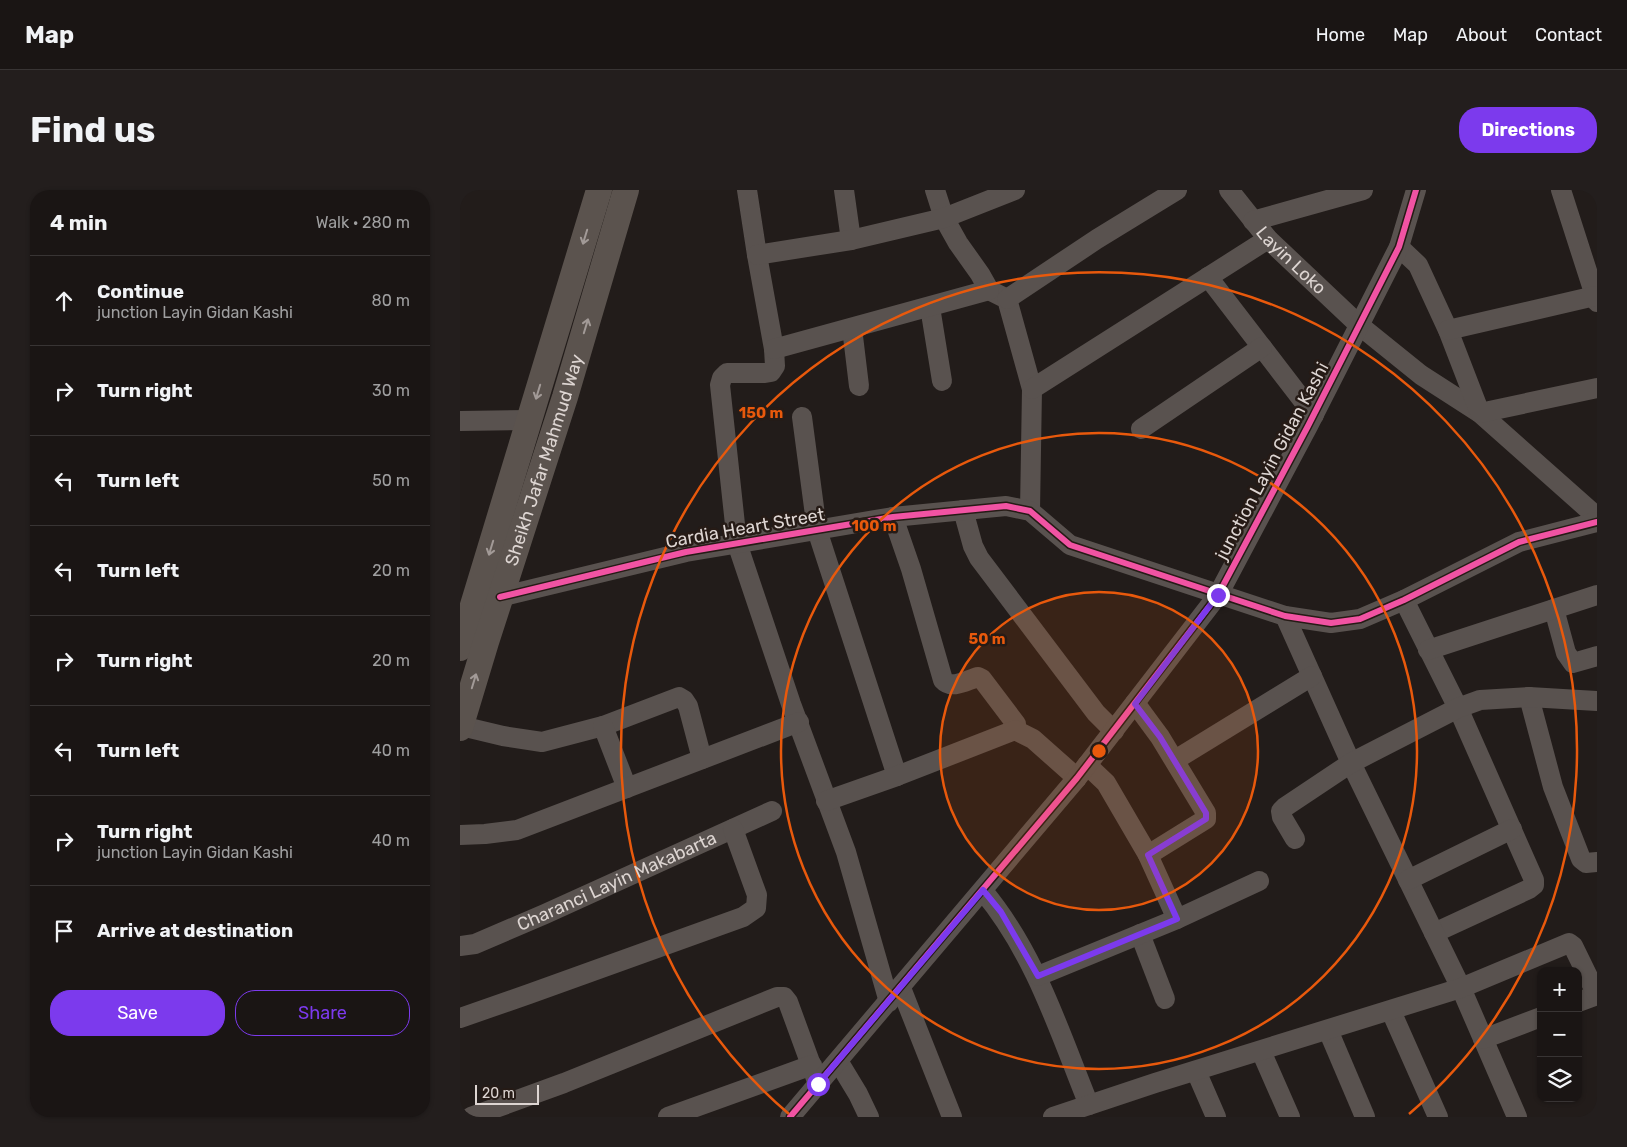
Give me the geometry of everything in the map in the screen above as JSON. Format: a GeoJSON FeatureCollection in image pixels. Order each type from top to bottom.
{"type":"FeatureCollection","features":[{"type":"Feature","properties":{"kind":"main road","name":"Sheikh Jafar Mahmud Way"},"geometry":{"type":"LineString","coordinates":[[460,648],[599,190]]}},
{"type":"Feature","properties":{"kind":"main road","name":"Sheikh Jafar Mahmud Way"},"geometry":{"type":"LineString","coordinates":[[460,727],[565,397],[626,190]]}},
{"type":"Feature","properties":{"kind":"street"},"geometry":{"type":"LineString","coordinates":[[747,190],[774,349],[775,366],[771,372],[727,373],[722,378],[720,385],[738,543],[798,722],[846,852],[895,995],[952,1117]]}},
{"type":"Feature","properties":{"kind":"street"},"geometry":{"type":"LineString","coordinates":[[844,190],[851,240]]}},
{"type":"Feature","properties":{"kind":"street"},"geometry":{"type":"LineString","coordinates":[[934,190],[944,218],[989,290],[1007,299],[1032,388],[1030,512]]}},
{"type":"Feature","properties":{"kind":"street"},"geometry":{"type":"LineString","coordinates":[[757,255],[851,240],[944,218],[1014,190]]}},
{"type":"Feature","properties":{"kind":"street"},"geometry":{"type":"LineString","coordinates":[[1007,299],[1097,239],[1177,190]]}},
{"type":"Feature","properties":{"kind":"street","name":"Layin Loko"},"geometry":{"type":"LineString","coordinates":[[1229,190],[1268,239],[1359,325],[1421,376],[1480,413],[1597,517]]}},
{"type":"Feature","properties":{"kind":"street"},"geometry":{"type":"LineString","coordinates":[[1253,221],[1363,190]]}},
{"type":"Feature","properties":{"kind":"street"},"geometry":{"type":"LineString","coordinates":[[1448,330],[1596,299],[1561,190]]}},
{"type":"Feature","properties":{"kind":"street","name":"junction Layin Gidan Kashi"},"geometry":{"type":"LineString","coordinates":[[790,1117],[815,1075],[838,1061],[895,995],[1082,771],[1218,595],[1314,415],[1399,247],[1421,192]]}},
{"type":"Feature","properties":{"kind":"street"},"geometry":{"type":"LineString","coordinates":[[1032,388],[1268,239]]}},
{"type":"Feature","properties":{"kind":"street"},"geometry":{"type":"LineString","coordinates":[[1399,247],[1418,265],[1448,330],[1480,413],[1597,388]]}},
{"type":"Feature","properties":{"kind":"street"},"geometry":{"type":"LineString","coordinates":[[1208,277],[1314,415]]}},
{"type":"Feature","properties":{"kind":"street"},"geometry":{"type":"LineString","coordinates":[[774,349],[989,290]]}},
{"type":"Feature","properties":{"kind":"street"},"geometry":{"type":"LineString","coordinates":[[930,307],[942,381]]}},
{"type":"Feature","properties":{"kind":"street"},"geometry":{"type":"LineString","coordinates":[[852,328],[859,386]]}},
{"type":"Feature","properties":{"kind":"street"},"geometry":{"type":"LineString","coordinates":[[1141,429],[1262,347]]}},
{"type":"Feature","properties":{"kind":"street"},"geometry":{"type":"LineString","coordinates":[[802,417],[817,530],[897,776]]}},
{"type":"Feature","properties":{"kind":"street"},"geometry":{"type":"LineString","coordinates":[[460,421],[529,420]]}},
{"type":"Feature","properties":{"kind":"street","name":"Cardia Heart Street"},"geometry":{"type":"LineString","coordinates":[[500,597],[686,552],[893,517],[1006,506],[1030,512],[1070,545],[1284,616],[1331,623],[1360,618],[1404,600],[1519,542],[1597,522]]}},
{"type":"Feature","properties":{"kind":"street"},"geometry":{"type":"LineString","coordinates":[[963,510],[973,546],[984,564],[1096,713],[1114,731]]}},
{"type":"Feature","properties":{"kind":"street"},"geometry":{"type":"LineString","coordinates":[[893,517],[911,568],[943,680],[946,684],[952,686],[978,677],[982,679],[1016,724],[1015,730]]}},
{"type":"Feature","properties":{"kind":"street"},"geometry":{"type":"LineString","coordinates":[[1428,650],[1597,595]]}},
{"type":"Feature","properties":{"kind":"street"},"geometry":{"type":"LineString","coordinates":[[1404,600],[1458,708],[1534,880],[1534,885],[1529,889],[1434,933]]}},
{"type":"Feature","properties":{"kind":"street"},"geometry":{"type":"LineString","coordinates":[[1554,609],[1569,659],[1574,663],[1597,656]]}},
{"type":"Feature","properties":{"kind":"street"},"geometry":{"type":"LineString","coordinates":[[1284,616],[1351,763],[1461,988],[1517,1117]]}},
{"type":"Feature","properties":{"kind":"street"},"geometry":{"type":"LineString","coordinates":[[1175,760],[1312,676]]}},
{"type":"Feature","properties":{"kind":"street"},"geometry":{"type":"LineString","coordinates":[[460,727],[542,742],[602,726],[679,697],[688,706],[702,760]]}},
{"type":"Feature","properties":{"kind":"street"},"geometry":{"type":"LineString","coordinates":[[1529,698],[1553,787],[1581,859],[1586,863],[1597,862]]}},
{"type":"Feature","properties":{"kind":"street"},"geometry":{"type":"LineString","coordinates":[[1295,839],[1282,817],[1281,810],[1351,763],[1458,708],[1480,700],[1529,698],[1597,701]]}},
{"type":"Feature","properties":{"kind":"street"},"geometry":{"type":"LineString","coordinates":[[1135,704],[1175,760],[1206,813],[1206,819],[1148,855]]}},
{"type":"Feature","properties":{"kind":"street"},"geometry":{"type":"LineString","coordinates":[[460,835],[517,830],[798,722]]}},
{"type":"Feature","properties":{"kind":"street"},"geometry":{"type":"LineString","coordinates":[[602,726],[627,788]]}},
{"type":"Feature","properties":{"kind":"street"},"geometry":{"type":"LineString","coordinates":[[826,801],[897,776],[1015,730],[1033,739],[1082,771],[1106,783],[1148,855],[1177,919]]}},
{"type":"Feature","properties":{"kind":"street","name":"Charanci Layin Makabarta"},"geometry":{"type":"LineString","coordinates":[[460,946],[475,944],[501,933],[772,811]]}},
{"type":"Feature","properties":{"kind":"street"},"geometry":{"type":"LineString","coordinates":[[460,1018],[743,917],[756,908],[757,895],[733,829]]}},
{"type":"Feature","properties":{"kind":"street"},"geometry":{"type":"LineString","coordinates":[[1408,880],[1512,829]]}},
{"type":"Feature","properties":{"kind":"street"},"geometry":{"type":"LineString","coordinates":[[1038,976],[1177,919],[1259,881]]}},
{"type":"Feature","properties":{"kind":"street"},"geometry":{"type":"LineString","coordinates":[[983,890],[1001,912],[1038,976],[1088,1105]]}},
{"type":"Feature","properties":{"kind":"street"},"geometry":{"type":"LineString","coordinates":[[1140,934],[1165,999]]}},
{"type":"Feature","properties":{"kind":"street"},"geometry":{"type":"LineString","coordinates":[[1053,1117],[1196,1070],[1461,988],[1569,943],[1574,946],[1597,995],[1582,1001]]}},
{"type":"Feature","properties":{"kind":"street"},"geometry":{"type":"LineString","coordinates":[[479,1116],[777,997],[784,997],[788,1002],[815,1075],[668,1117]]}},
{"type":"Feature","properties":{"kind":"street"},"geometry":{"type":"LineString","coordinates":[[1391,1011],[1438,1117]]}},
{"type":"Feature","properties":{"kind":"street"},"geometry":{"type":"LineString","coordinates":[[1483,1039],[1537,1018]]}},
{"type":"Feature","properties":{"kind":"street"},"geometry":{"type":"LineString","coordinates":[[1328,1030],[1365,1117]]}},
{"type":"Feature","properties":{"kind":"street"},"geometry":{"type":"LineString","coordinates":[[1261,1051],[1290,1117]]}},
{"type":"Feature","properties":{"kind":"street"},"geometry":{"type":"LineString","coordinates":[[838,1061],[858,1094],[869,1117]]}},
{"type":"Feature","properties":{"kind":"street"},"geometry":{"type":"LineString","coordinates":[[1196,1070],[1216,1117]]}},
{"type":"Feature","properties":{"kind":"cycle path"},"geometry":{"type":"LineString","coordinates":[[790,1117],[1077,778],[1218,595],[1308,426],[1399,247],[1416,190]]}},
{"type":"Feature","properties":{"kind":"cycle path"},"geometry":{"type":"LineString","coordinates":[[500,597],[686,552],[893,517],[1006,506],[1030,511],[1070,545],[1285,616],[1331,623],[1360,619],[1404,600],[1519,542],[1597,522]]}},
{"type":"Feature","properties":{"kind":"route"},"geometry":{"type":"LineString","coordinates":[[818,1084],[983,890],[1001,912],[1038,976],[1177,919],[1148,855],[1207,817],[1160,737],[1135,704],[1218,595]]}}]}
